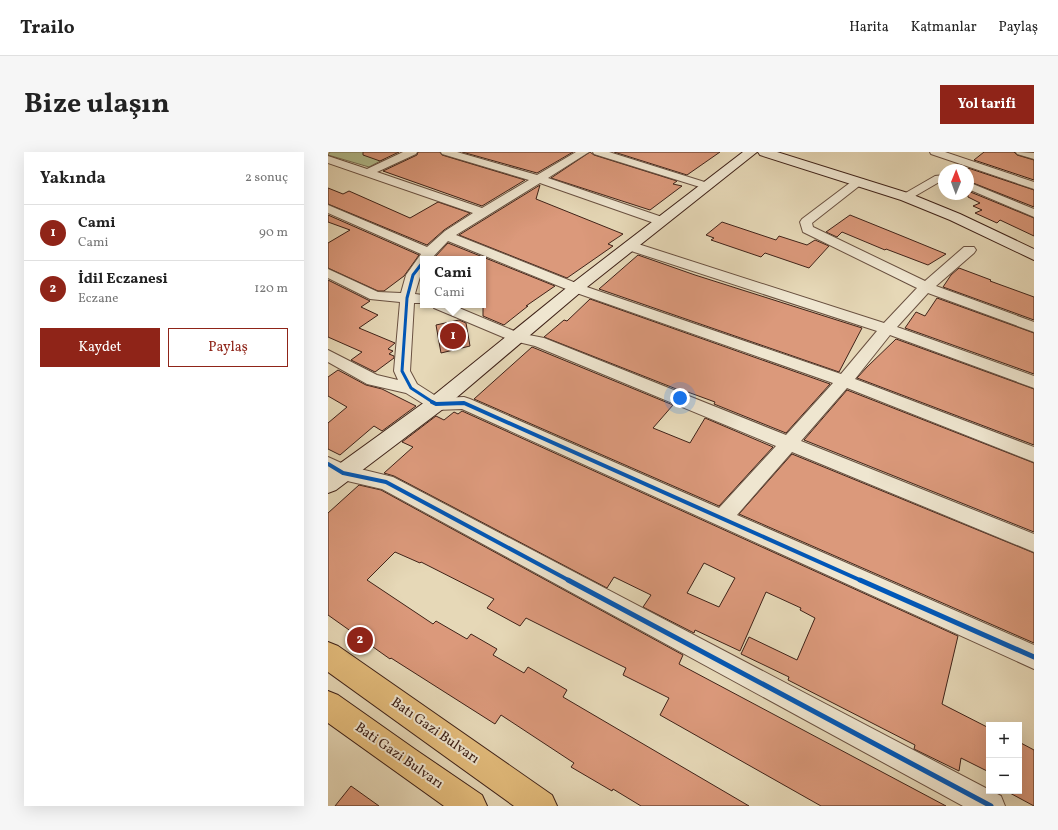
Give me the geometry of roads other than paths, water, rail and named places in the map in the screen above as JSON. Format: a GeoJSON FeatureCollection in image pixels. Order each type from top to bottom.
{"type":"FeatureCollection","features":[{"type":"Feature","properties":{"kind":"main road","name":"Batı Gazi Bulvarı"},"geometry":{"type":"LineString","coordinates":[[328,656],[541,806]]}},
{"type":"Feature","properties":{"kind":"main road","name":"Bati Gazi Bulvarı"},"geometry":{"type":"LineString","coordinates":[[328,706],[471,806]]}},
{"type":"Feature","properties":{"kind":"street"},"geometry":{"type":"LineString","coordinates":[[368,172],[412,152]]}},
{"type":"Feature","properties":{"kind":"street"},"geometry":{"type":"LineString","coordinates":[[446,152],[539,178],[661,221]]}},
{"type":"Feature","properties":{"kind":"street"},"geometry":{"type":"LineString","coordinates":[[426,256],[447,236],[483,212],[584,152]]}},
{"type":"Feature","properties":{"kind":"street"},"geometry":{"type":"LineString","coordinates":[[598,152],[707,186]]}},
{"type":"Feature","properties":{"kind":"street"},"geometry":{"type":"LineString","coordinates":[[333,473],[436,404],[576,288],[751,152]]}},
{"type":"Feature","properties":{"kind":"street"},"geometry":{"type":"LineString","coordinates":[[764,152],[906,197],[1034,254]]}},
{"type":"Feature","properties":{"kind":"street"},"geometry":{"type":"LineString","coordinates":[[935,152],[1034,186]]}},
{"type":"Feature","properties":{"kind":"street"},"geometry":{"type":"LineString","coordinates":[[1021,152],[1034,156]]}},
{"type":"Feature","properties":{"kind":"street"},"geometry":{"type":"LineString","coordinates":[[328,159],[483,212]]}},
{"type":"Feature","properties":{"kind":"street"},"geometry":{"type":"LineString","coordinates":[[906,197],[938,179]]}},
{"type":"Feature","properties":{"kind":"street"},"geometry":{"type":"LineString","coordinates":[[859,181],[806,222],[807,229],[926,287],[1034,327]]}},
{"type":"Feature","properties":{"kind":"street"},"geometry":{"type":"LineString","coordinates":[[974,188],[1034,213]]}},
{"type":"Feature","properties":{"kind":"street"},"geometry":{"type":"LineString","coordinates":[[328,209],[423,256]]}},
{"type":"Feature","properties":{"kind":"street"},"geometry":{"type":"LineString","coordinates":[[447,236],[576,288],[844,381],[1034,455]]}},
{"type":"Feature","properties":{"kind":"street"},"geometry":{"type":"LineString","coordinates":[[630,246],[887,329],[1034,382]]}},
{"type":"Feature","properties":{"kind":"street"},"geometry":{"type":"LineString","coordinates":[[723,517],[844,381],[887,329],[926,287],[969,250]]}},
{"type":"Feature","properties":{"kind":"street"},"geometry":{"type":"LineString","coordinates":[[411,388],[402,371],[407,298],[413,275],[420,264]]}},
{"type":"Feature","properties":{"kind":"street"},"geometry":{"type":"LineString","coordinates":[[328,273],[375,296],[420,299]]}},
{"type":"Feature","properties":{"kind":"street"},"geometry":{"type":"LineString","coordinates":[[446,308],[515,337],[539,342],[1034,543]]}},
{"type":"Feature","properties":{"kind":"street"},"geometry":{"type":"LineString","coordinates":[[328,355],[373,380],[411,388],[436,404],[464,403],[723,517],[1034,658]]}},
{"type":"Feature","properties":{"kind":"street"},"geometry":{"type":"LineString","coordinates":[[333,473],[386,482],[991,806]]}},
{"type":"Feature","properties":{"kind":"place","name":"Cami"},"geometry":{"type":"Point","coordinates":[453,336]}},
{"type":"Feature","properties":{"kind":"place","name":"İdil Eczanesi"},"geometry":{"type":"Point","coordinates":[360,640]}}]}
